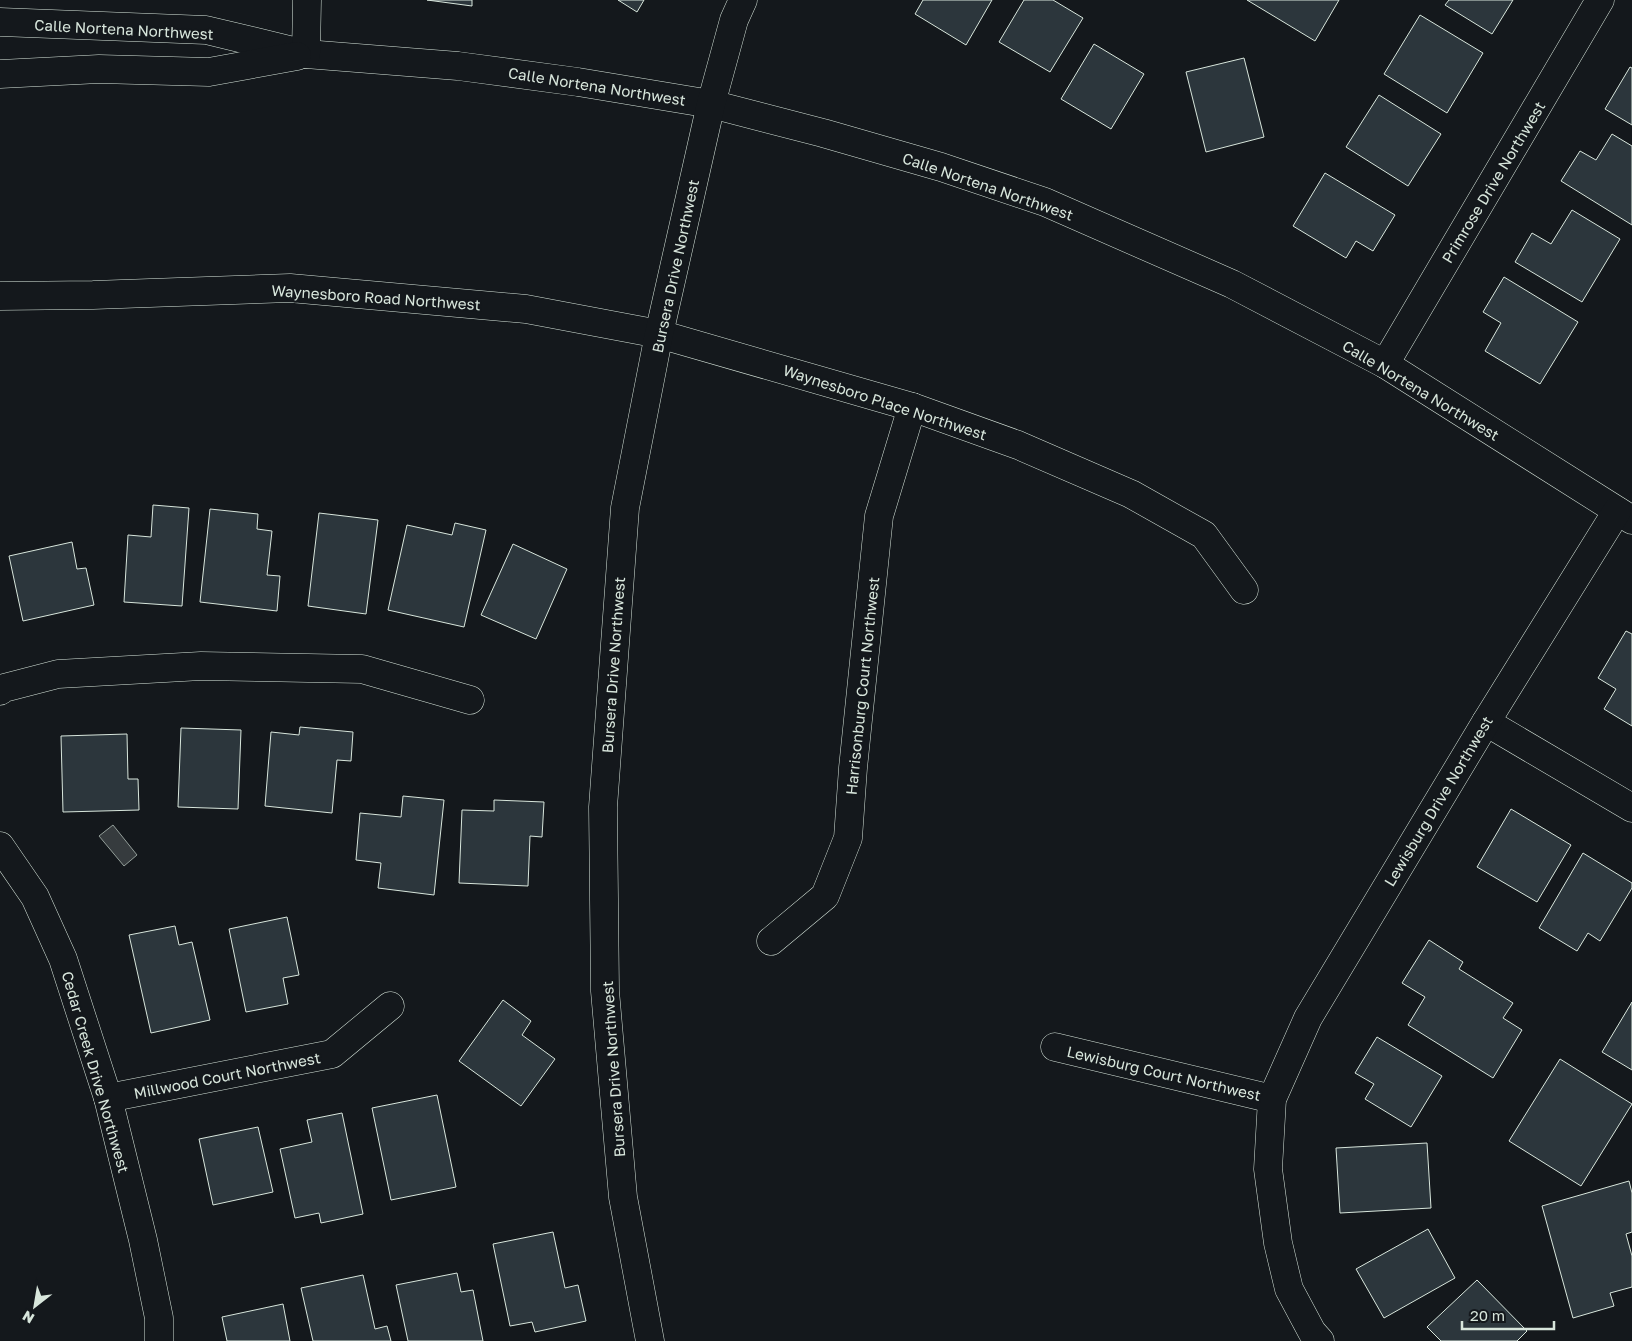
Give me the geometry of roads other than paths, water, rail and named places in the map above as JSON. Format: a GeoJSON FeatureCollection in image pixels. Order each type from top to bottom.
{"type":"FeatureCollection","features":[{"type":"Feature","properties":{"kind":"street"},"geometry":{"type":"LineString","coordinates":[[306,0],[306,54]]}},
{"type":"Feature","properties":{"kind":"street","name":"Bursera Drive Northwest"},"geometry":{"type":"LineString","coordinates":[[650,1341],[622,1188],[606,991],[603,807],[625,508],[660,334],[712,104],[734,20],[743,0]]}},
{"type":"Feature","properties":{"kind":"street","name":"Primrose Drive Northwest"},"geometry":{"type":"LineString","coordinates":[[1385,364],[1600,0]]}},
{"type":"Feature","properties":{"kind":"street","name":"Calle Nortena Northwest"},"geometry":{"type":"LineString","coordinates":[[0,22],[206,30],[306,54],[467,68],[578,82],[712,104],[823,133],[932,165],[1045,202],[1232,284],[1385,364],[1624,515]]}},
{"type":"Feature","properties":{"kind":"street","name":"Calle Nortena Northwest"},"geometry":{"type":"LineString","coordinates":[[0,74],[99,69],[209,72],[306,54]]}},
{"type":"Feature","properties":{"kind":"street","name":"Waynesboro Road Northwest"},"geometry":{"type":"LineString","coordinates":[[0,296],[92,295],[290,288],[526,309],[660,334]]}},
{"type":"Feature","properties":{"kind":"street","name":"Waynesboro Place Northwest"},"geometry":{"type":"LineString","coordinates":[[660,334],[912,407],[1018,445],[1131,494],[1204,535],[1244,590]]}},
{"type":"Feature","properties":{"kind":"street","name":"Harrisonburg Court Northwest"},"geometry":{"type":"LineString","coordinates":[[771,941],[825,896],[848,838],[854,758],[879,516],[912,407]]}},
{"type":"Feature","properties":{"kind":"street","name":"Lewisburg Drive Northwest"},"geometry":{"type":"LineString","coordinates":[[1272,1099],[1308,1018],[1486,722],[1624,515]]}},
{"type":"Feature","properties":{"kind":"street"},"geometry":{"type":"LineString","coordinates":[[0,690],[58,674],[211,666],[362,669],[470,700]]}},
{"type":"Feature","properties":{"kind":"street"},"geometry":{"type":"LineString","coordinates":[[1486,722],[1632,808]]}},
{"type":"Feature","properties":{"kind":"street","name":"Cedar Creek Drive Northwest"},"geometry":{"type":"LineString","coordinates":[[0,846],[35,897],[64,959],[108,1098],[143,1240],[159,1318],[159,1341]]}},
{"type":"Feature","properties":{"kind":"street","name":"Millwood Court Northwest"},"geometry":{"type":"LineString","coordinates":[[108,1098],[332,1054],[390,1006]]}},
{"type":"Feature","properties":{"kind":"street","name":"Lewisburg Court Northwest"},"geometry":{"type":"LineString","coordinates":[[1055,1047],[1272,1099]]}},
{"type":"Feature","properties":{"kind":"street"},"geometry":{"type":"LineString","coordinates":[[1272,1099],[1268,1169],[1278,1243],[1289,1289],[1312,1332],[1320,1341]]}}]}
